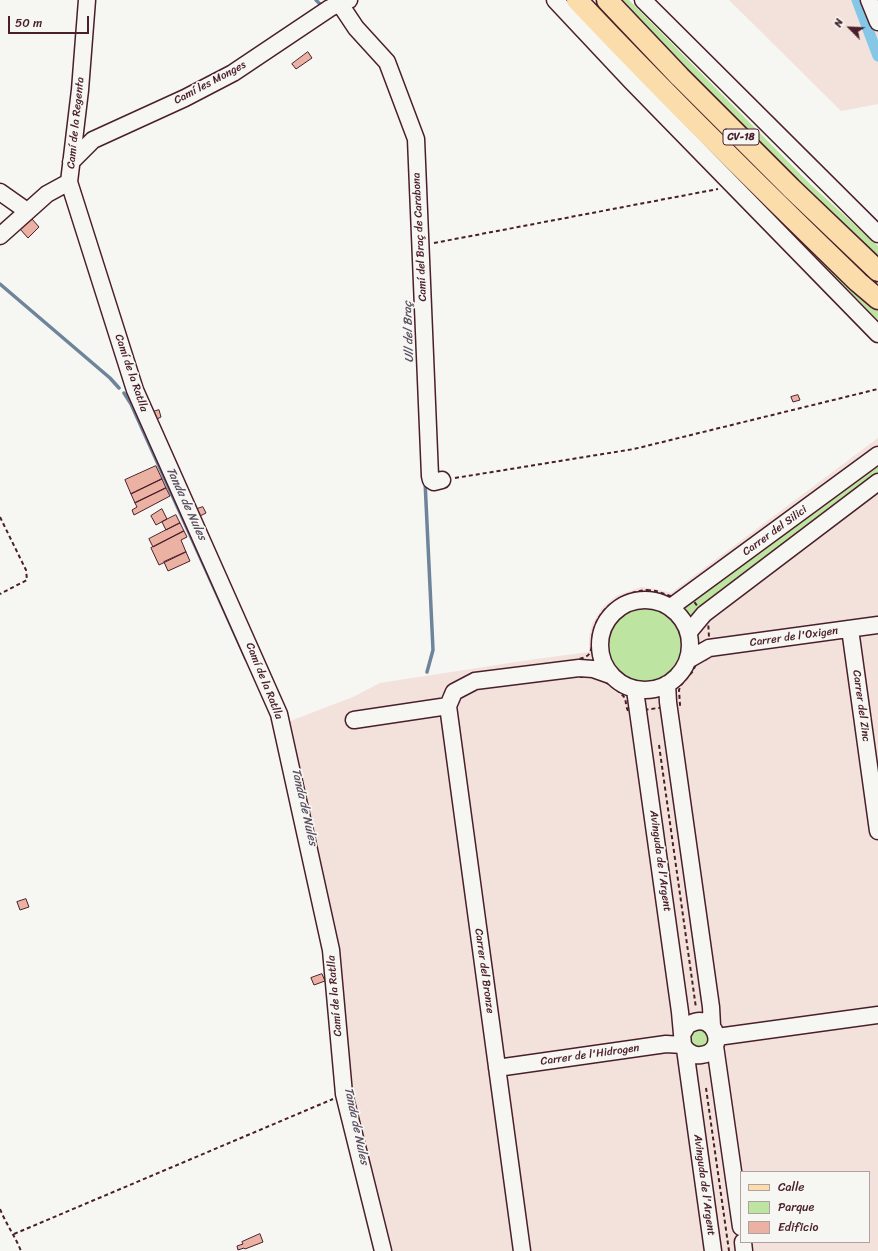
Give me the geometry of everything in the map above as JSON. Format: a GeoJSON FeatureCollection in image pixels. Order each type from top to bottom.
{"type":"FeatureCollection","features":[{"type":"Feature","properties":{"kind":"main road","name":"CV-18"},"geometry":{"type":"LineString","coordinates":[[578,0],[664,91],[719,146],[858,282],[878,299]]}},
{"type":"Feature","properties":{"kind":"main road","name":"CV-18"},"geometry":{"type":"LineString","coordinates":[[607,0],[791,188],[878,271]]}},
{"type":"Feature","properties":{"kind":"street","name":"Camí de la Regenta"},"geometry":{"type":"LineString","coordinates":[[0,236],[47,194],[70,182],[80,90],[87,0]]}},
{"type":"Feature","properties":{"kind":"street"},"geometry":{"type":"LineString","coordinates":[[555,0],[596,45],[878,334]]}},
{"type":"Feature","properties":{"kind":"street"},"geometry":{"type":"LineString","coordinates":[[643,0],[878,234]]}},
{"type":"Feature","properties":{"kind":"street"},"geometry":{"type":"LineString","coordinates":[[870,0],[878,22]]}},
{"type":"Feature","properties":{"kind":"street","name":"Camí les Monges"},"geometry":{"type":"LineString","coordinates":[[71,162],[93,140],[185,98],[233,74],[330,8],[344,2]]}},
{"type":"Feature","properties":{"kind":"street","name":"Camí del Braç de Carabona"},"geometry":{"type":"LineString","coordinates":[[344,2],[356,28],[387,62],[416,138],[430,476],[431,480],[434,482],[442,480]]}},
{"type":"Feature","properties":{"kind":"street","name":"Camí de la Ratlla"},"geometry":{"type":"LineString","coordinates":[[70,182],[135,390],[279,714],[332,950],[344,1094],[383,1251]]}},
{"type":"Feature","properties":{"kind":"street"},"geometry":{"type":"LineString","coordinates":[[0,192],[27,211]]}},
{"type":"Feature","properties":{"kind":"street","name":"Carrer del Silici"},"geometry":{"type":"LineString","coordinates":[[671,607],[878,455]]}},
{"type":"Feature","properties":{"kind":"street","name":"Carrer del Silici"},"geometry":{"type":"LineString","coordinates":[[689,636],[704,614],[878,482]]}},
{"type":"Feature","properties":{"kind":"street"},"geometry":{"type":"LineString","coordinates":[[354,720],[451,699],[475,681],[580,668],[593,669],[610,675],[625,686],[635,690],[653,689],[667,684],[676,678],[688,660],[690,650],[689,636],[682,618],[671,607],[657,600],[642,599],[626,603],[614,611],[604,624],[600,638],[599,652],[610,675]]}},
{"type":"Feature","properties":{"kind":"street","name":"Carrer de l'Oxigen"},"geometry":{"type":"LineString","coordinates":[[688,660],[709,648],[878,625]]}},
{"type":"Feature","properties":{"kind":"street","name":"Carrer del Zinc"},"geometry":{"type":"LineString","coordinates":[[850,629],[878,831]]}},
{"type":"Feature","properties":{"kind":"street"},"geometry":{"type":"LineString","coordinates":[[689,636],[709,648]]}},
{"type":"Feature","properties":{"kind":"street"},"geometry":{"type":"LineString","coordinates":[[580,668],[599,652]]}},
{"type":"Feature","properties":{"kind":"street","name":"Avinguda de l'Argent"},"geometry":{"type":"LineString","coordinates":[[667,684],[654,708],[684,1042],[714,1251]]}},
{"type":"Feature","properties":{"kind":"street","name":"Avinguda de l'Argent"},"geometry":{"type":"LineString","coordinates":[[635,690],[654,708],[710,1000],[740,1220]]}},
{"type":"Feature","properties":{"kind":"street","name":"Carrer del Bronze"},"geometry":{"type":"LineString","coordinates":[[451,699],[497,1068],[522,1251]]}},
{"type":"Feature","properties":{"kind":"street"},"geometry":{"type":"LineString","coordinates":[[714,1036],[878,1015]]}},
{"type":"Feature","properties":{"kind":"street"},"geometry":{"type":"LineString","coordinates":[[701,1021],[714,1036],[706,1054],[695,1055],[684,1042],[690,1024],[701,1021]]}},
{"type":"Feature","properties":{"kind":"street","name":"Carrer de l'Hidrogen"},"geometry":{"type":"LineString","coordinates":[[497,1068],[684,1042]]}},
{"type":"Feature","properties":{"kind":"path"},"geometry":{"type":"LineString","coordinates":[[421,245],[710,192],[733,185]]}},
{"type":"Feature","properties":{"kind":"path"},"geometry":{"type":"LineString","coordinates":[[442,480],[634,449],[878,389]]}},
{"type":"Feature","properties":{"kind":"path"},"geometry":{"type":"LineString","coordinates":[[0,517],[26,570],[27,580],[0,594]]}},
{"type":"Feature","properties":{"kind":"path"},"geometry":{"type":"LineString","coordinates":[[647,590],[656,591],[673,597],[681,591],[686,591],[689,594],[708,620],[710,654],[708,659],[700,660],[696,664],[693,671],[681,685],[679,690],[680,705],[629,712],[626,709],[626,701],[623,695],[595,675],[581,676],[579,660],[585,658],[591,652],[593,633],[598,620],[607,608],[618,598],[636,591],[647,590]]}},
{"type":"Feature","properties":{"kind":"path"},"geometry":{"type":"LineString","coordinates":[[659,741],[696,1010]]}},
{"type":"Feature","properties":{"kind":"path"},"geometry":{"type":"LineString","coordinates":[[706,1085],[729,1251]]}},
{"type":"Feature","properties":{"kind":"path"},"geometry":{"type":"LineString","coordinates":[[14,1234],[333,1099]]}},
{"type":"Feature","properties":{"kind":"path"},"geometry":{"type":"LineString","coordinates":[[0,1209],[6,1224],[14,1234],[21,1251]]}},
{"type":"Feature","properties":{"kind":"shaded area"},"geometry":{"type":"Polygon","coordinates":[[[729,0],[878,0],[878,104],[841,111],[729,0]]]}},
{"type":"Feature","properties":{"kind":"shaded area"},"geometry":{"type":"Polygon","coordinates":[[[878,438],[878,1251],[388,1251],[347,1093],[285,723],[353,697],[380,683],[589,652],[589,637],[592,624],[602,608],[616,596],[641,587],[671,593],[878,438]]]}},
{"type":"Feature","properties":{"kind":"green space"},"geometry":{"type":"Polygon","coordinates":[[[560,0],[568,0],[848,282],[878,309],[878,328],[560,0]]]}},
{"type":"Feature","properties":{"kind":"green space"},"geometry":{"type":"Polygon","coordinates":[[[614,0],[629,0],[811,185],[878,246],[878,264],[614,0]]]}},
{"type":"Feature","properties":{"kind":"green space"},"geometry":{"type":"Polygon","coordinates":[[[878,459],[878,476],[690,617],[681,606],[878,459]]]}},
{"type":"Feature","properties":{"kind":"green space"},"geometry":{"type":"Polygon","coordinates":[[[645,605],[660,608],[673,617],[682,630],[685,645],[682,660],[673,673],[660,682],[645,685],[630,682],[617,673],[608,660],[605,645],[608,630],[617,617],[630,608],[645,605]]]}},
{"type":"Feature","properties":{"kind":"green space"},"geometry":{"type":"Polygon","coordinates":[[[705,1026],[712,1041],[696,1052],[687,1034],[705,1026]]]}},
{"type":"Feature","properties":{"kind":"building"},"geometry":{"type":"Polygon","coordinates":[[[308,52],[312,58],[296,69],[292,64],[308,52]]]}},
{"type":"Feature","properties":{"kind":"building"},"geometry":{"type":"Polygon","coordinates":[[[32,219],[39,227],[28,238],[20,229],[32,219]]]}},
{"type":"Feature","properties":{"kind":"building"},"geometry":{"type":"Polygon","coordinates":[[[798,395],[800,400],[793,402],[791,397],[798,395]]]}},
{"type":"Feature","properties":{"kind":"building"},"geometry":{"type":"Polygon","coordinates":[[[159,410],[161,417],[153,421],[150,413],[159,410]]]}},
{"type":"Feature","properties":{"kind":"building"},"geometry":{"type":"Polygon","coordinates":[[[156,466],[162,479],[131,494],[125,480],[156,466]]]}},
{"type":"Feature","properties":{"kind":"building"},"geometry":{"type":"Polygon","coordinates":[[[162,479],[166,488],[135,503],[131,494],[162,479]]]}},
{"type":"Feature","properties":{"kind":"building"},"geometry":{"type":"Polygon","coordinates":[[[166,488],[170,496],[134,515],[132,510],[137,507],[135,503],[166,488]]]}},
{"type":"Feature","properties":{"kind":"building"},"geometry":{"type":"Polygon","coordinates":[[[203,507],[206,513],[200,516],[197,509],[203,507]]]}},
{"type":"Feature","properties":{"kind":"building"},"geometry":{"type":"Polygon","coordinates":[[[162,509],[167,519],[156,525],[151,516],[162,509]]]}},
{"type":"Feature","properties":{"kind":"building"},"geometry":{"type":"Polygon","coordinates":[[[176,515],[180,523],[166,530],[162,522],[176,515]]]}},
{"type":"Feature","properties":{"kind":"building"},"geometry":{"type":"Polygon","coordinates":[[[180,523],[184,531],[153,547],[149,539],[180,523]]]}},
{"type":"Feature","properties":{"kind":"building"},"geometry":{"type":"Polygon","coordinates":[[[184,531],[187,537],[181,540],[186,552],[159,565],[151,548],[184,531]]]}},
{"type":"Feature","properties":{"kind":"building"},"geometry":{"type":"Polygon","coordinates":[[[186,552],[190,561],[168,571],[164,562],[186,552]]]}},
{"type":"Feature","properties":{"kind":"building"},"geometry":{"type":"Polygon","coordinates":[[[26,899],[29,907],[20,910],[17,902],[26,899]]]}},
{"type":"Feature","properties":{"kind":"building"},"geometry":{"type":"Polygon","coordinates":[[[322,974],[325,981],[314,985],[311,978],[322,974]]]}},
{"type":"Feature","properties":{"kind":"building"},"geometry":{"type":"Polygon","coordinates":[[[260,1234],[263,1242],[238,1250],[237,1246],[243,1244],[242,1242],[260,1234]]]}},
{"type":"Feature","properties":{"kind":"waterway","name":"Ull del Braç"},"geometry":{"type":"LineString","coordinates":[[316,0],[322,6]]}},
{"type":"Feature","properties":{"kind":"waterway"},"geometry":{"type":"LineString","coordinates":[[857,0],[878,56]]}},
{"type":"Feature","properties":{"kind":"waterway"},"geometry":{"type":"LineString","coordinates":[[860,0],[878,47]]}},
{"type":"Feature","properties":{"kind":"waterway","name":"Tanda de Nules"},"geometry":{"type":"LineString","coordinates":[[0,284],[110,378],[119,388]]}},
{"type":"Feature","properties":{"kind":"waterway","name":"Tanda de Nules"},"geometry":{"type":"LineString","coordinates":[[124,393],[131,404],[246,659]]}},
{"type":"Feature","properties":{"kind":"waterway","name":"Ull del Braç"},"geometry":{"type":"LineString","coordinates":[[425,481],[433,650],[427,672]]}}]}
